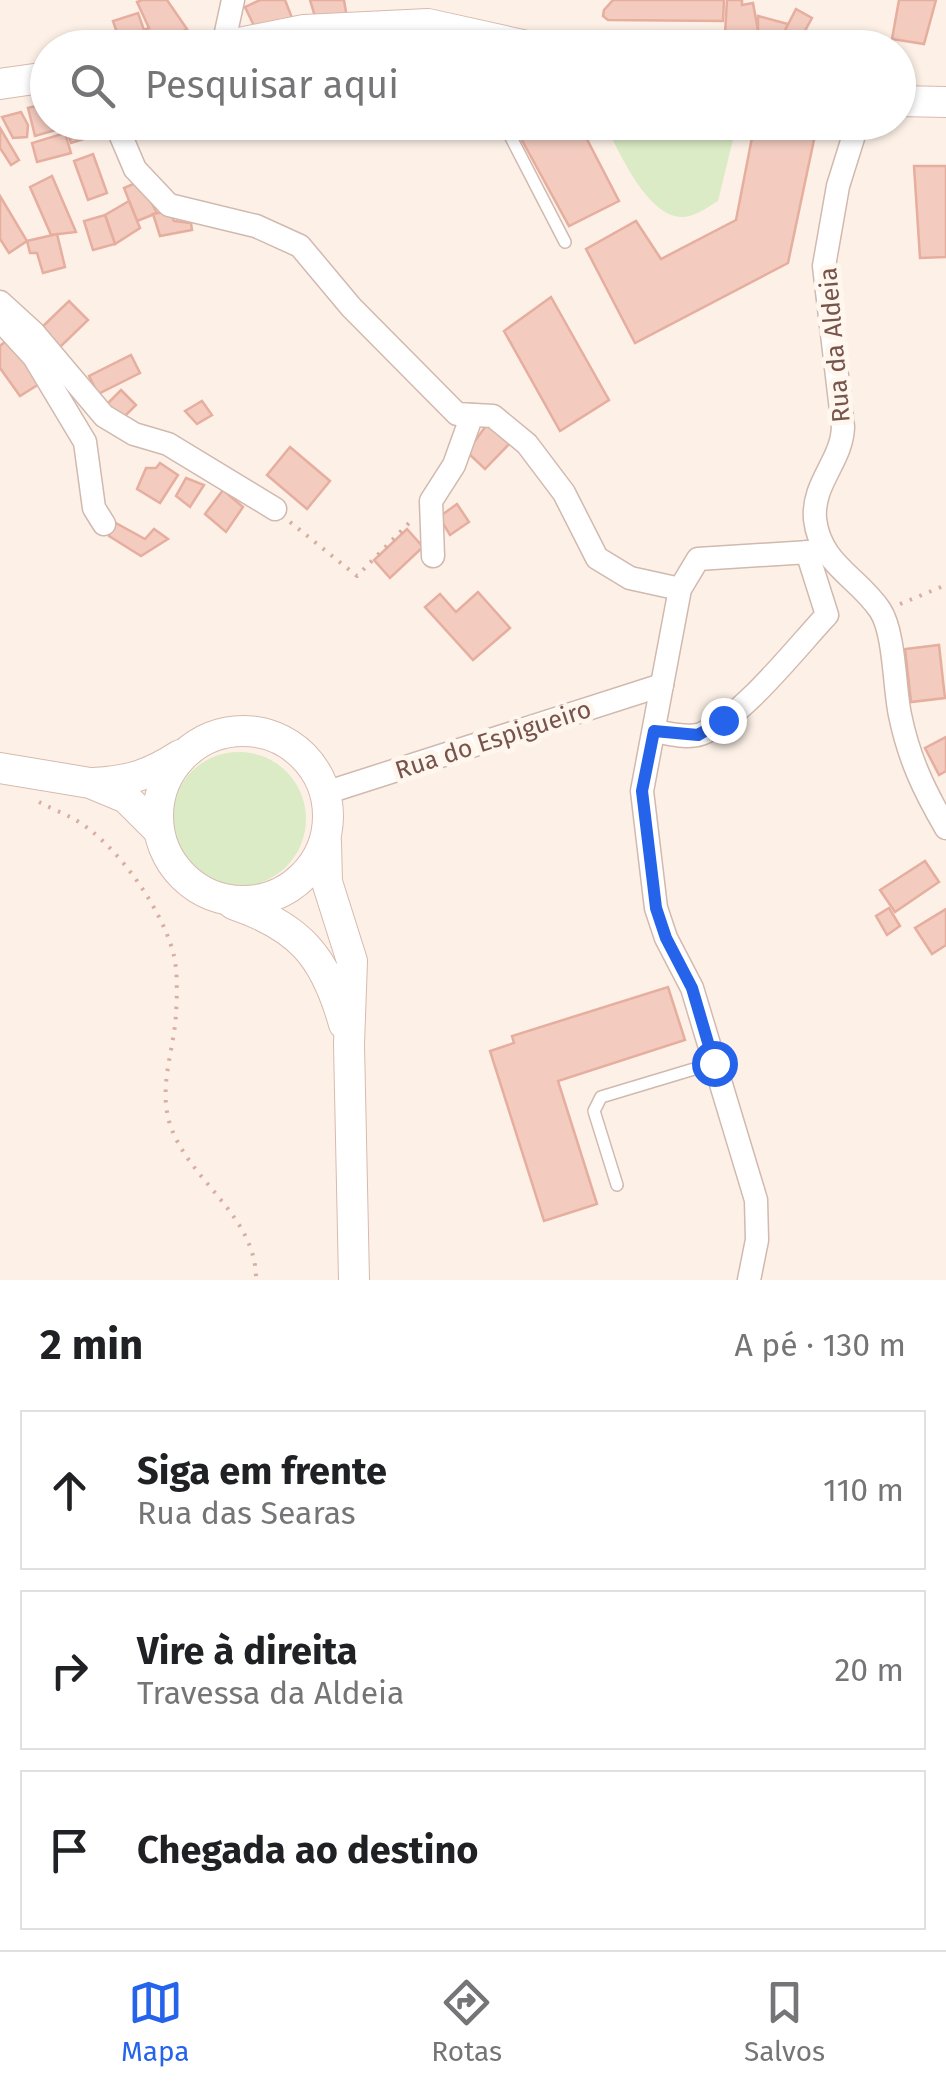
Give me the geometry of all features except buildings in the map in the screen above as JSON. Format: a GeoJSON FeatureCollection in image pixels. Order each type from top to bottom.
{"type":"FeatureCollection","features":[{"type":"Feature","properties":{"kind":"main road"},"geometry":{"type":"LineString","coordinates":[[304,30],[428,24],[448,30]]}},
{"type":"Feature","properties":{"kind":"main road"},"geometry":{"type":"LineString","coordinates":[[0,84],[30,80]]}},
{"type":"Feature","properties":{"kind":"main road"},"geometry":{"type":"LineString","coordinates":[[916,101],[946,102]]}},
{"type":"Feature","properties":{"kind":"main road"},"geometry":{"type":"LineString","coordinates":[[90,783],[128,782],[157,770],[210,737],[238,730],[266,734],[292,746],[312,766],[325,792],[328,814],[327,882],[352,962],[349,1044],[354,1280]]}},
{"type":"Feature","properties":{"kind":"main road"},"geometry":{"type":"LineString","coordinates":[[185,752],[168,775],[158,802],[158,832],[166,854],[180,874],[199,890],[266,915],[294,932],[324,967],[349,1044]]}},
{"type":"Feature","properties":{"kind":"main road"},"geometry":{"type":"LineString","coordinates":[[2,762],[90,783],[126,798],[158,832]]}},
{"type":"Feature","properties":{"kind":"main road"},"geometry":{"type":"LineString","coordinates":[[221,899],[248,902],[274,896],[298,882],[316,862],[326,836]]}},
{"type":"Feature","properties":{"kind":"street"},"geometry":{"type":"LineString","coordinates":[[224,30],[233,0]]}},
{"type":"Feature","properties":{"kind":"street"},"geometry":{"type":"LineString","coordinates":[[123,140],[136,169],[169,205],[256,226],[300,246],[352,307],[457,414],[493,416],[527,444],[564,494],[597,558],[630,578],[680,589]]}},
{"type":"Feature","properties":{"kind":"street","name":"Rua da Aldeia"},"geometry":{"type":"LineString","coordinates":[[654,731],[698,735],[723,720],[827,615],[816,551],[815,499],[842,446],[843,427],[824,266],[838,186],[852,140]]}},
{"type":"Feature","properties":{"kind":"street"},"geometry":{"type":"LineString","coordinates":[[0,302],[34,332],[104,416],[134,434],[168,444],[274,509]]}},
{"type":"Feature","properties":{"kind":"street"},"geometry":{"type":"LineString","coordinates":[[0,320],[34,357],[84,442],[94,508],[104,524]]}},
{"type":"Feature","properties":{"kind":"street"},"geometry":{"type":"LineString","coordinates":[[433,556],[431,501],[454,465],[472,415]]}},
{"type":"Feature","properties":{"kind":"street"},"geometry":{"type":"LineString","coordinates":[[748,1280],[757,1240],[756,1200],[692,988],[666,938],[656,908],[642,791],[680,589],[698,559],[816,551],[882,612],[908,746],[919,782],[946,828]]}},
{"type":"Feature","properties":{"kind":"street","name":"Rua do Espigueiro"},"geometry":{"type":"LineString","coordinates":[[325,792],[662,685]]}},
{"type":"Feature","properties":{"kind":"lane"},"geometry":{"type":"LineString","coordinates":[[512,140],[565,242]]}},
{"type":"Feature","properties":{"kind":"lane"},"geometry":{"type":"LineString","coordinates":[[617,1185],[594,1111],[601,1098],[714,1063]]}},
{"type":"Feature","properties":{"kind":"path"},"geometry":{"type":"LineString","coordinates":[[274,509],[357,576],[431,501]]}},
{"type":"Feature","properties":{"kind":"path"},"geometry":{"type":"LineString","coordinates":[[882,612],[946,585]]}},
{"type":"Feature","properties":{"kind":"path"},"geometry":{"type":"LineString","coordinates":[[35,800],[77,820],[118,858],[149,899],[174,954],[176,1016],[165,1076],[169,1121],[186,1153],[244,1230],[256,1265],[256,1280]]}},
{"type":"Feature","properties":{"kind":"green space"},"geometry":{"type":"Polygon","coordinates":[[[613,140],[733,140],[718,201],[689,216],[675,216],[661,209],[627,167],[613,140]]]}},
{"type":"Feature","properties":{"kind":"green space"},"geometry":{"type":"Polygon","coordinates":[[[239,752],[264,757],[286,772],[301,794],[306,819],[301,844],[286,866],[264,881],[239,886],[214,881],[192,866],[177,844],[172,819],[177,794],[192,772],[214,757],[239,752]]]}},
{"type":"Feature","properties":{"kind":"route"},"geometry":{"type":"LineString","coordinates":[[714,1063],[692,988],[666,938],[656,908],[642,791],[654,731],[698,735],[723,720]]}}]}
